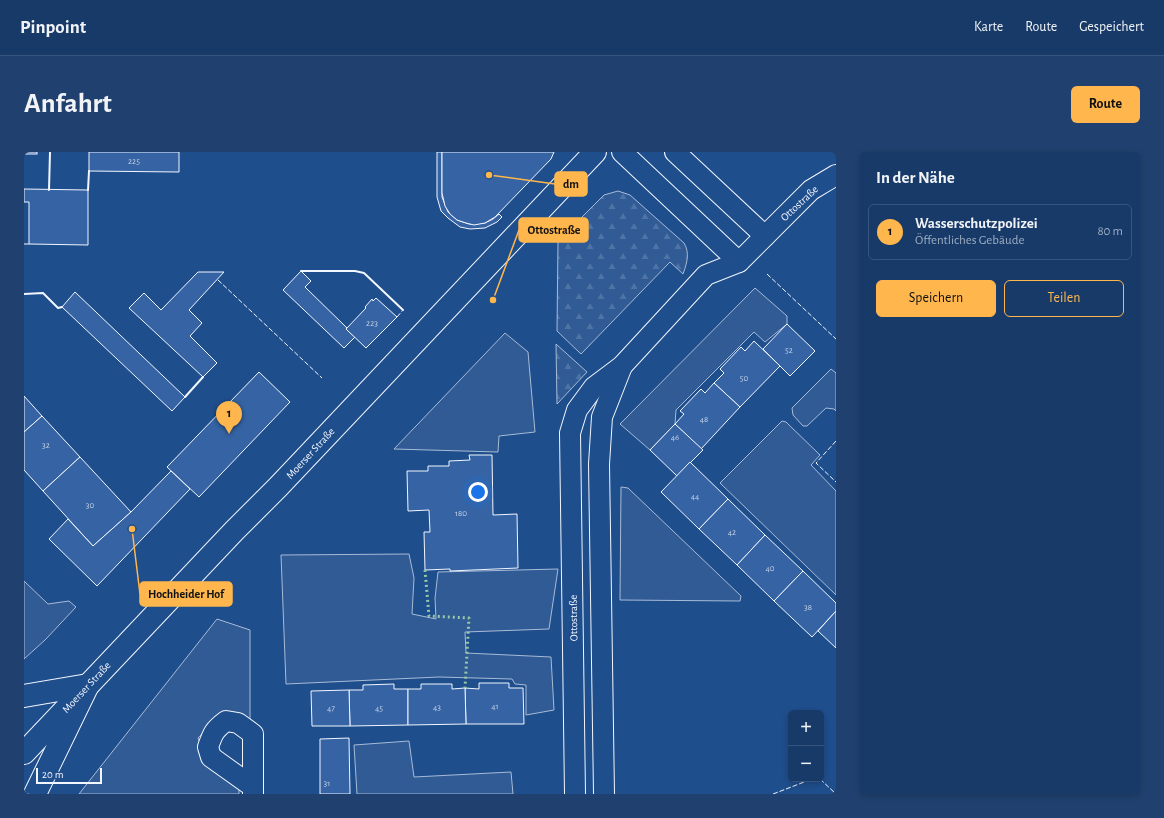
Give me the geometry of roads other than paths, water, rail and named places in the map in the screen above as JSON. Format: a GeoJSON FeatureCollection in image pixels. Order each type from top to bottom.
{"type":"FeatureCollection","features":[{"type":"Feature","properties":{"kind":"main road","name":"Moerser Straße"},"geometry":{"type":"LineString","coordinates":[[24,753],[234,530],[278,488],[595,152]]}},
{"type":"Feature","properties":{"kind":"main road"},"geometry":{"type":"LineString","coordinates":[[24,696],[88,685]]}},
{"type":"Feature","properties":{"kind":"main road"},"geometry":{"type":"LineString","coordinates":[[36,794],[88,685]]}},
{"type":"Feature","properties":{"kind":"street"},"geometry":{"type":"LineString","coordinates":[[622,152],[739,262]]}},
{"type":"Feature","properties":{"kind":"street"},"geometry":{"type":"LineString","coordinates":[[675,152],[765,236]]}},
{"type":"Feature","properties":{"kind":"street","name":"Ottostraße"},"geometry":{"type":"LineString","coordinates":[[575,794],[570,433],[577,410],[594,387],[622,366],[706,275],[739,262],[810,190],[836,174]]}},
{"type":"Feature","properties":{"kind":"street","name":"Ottostraße"},"geometry":{"type":"LineString","coordinates":[[604,794],[599,464],[602,417],[622,366]]}},
{"type":"Feature","properties":{"kind":"place","name":"dm"},"geometry":{"type":"Point","coordinates":[489,175]}},
{"type":"Feature","properties":{"kind":"place","name":"Ottostraße"},"geometry":{"type":"Point","coordinates":[493,300]}},
{"type":"Feature","properties":{"kind":"place","name":"Wasserschutzpolizei"},"geometry":{"type":"Point","coordinates":[229,434]}},
{"type":"Feature","properties":{"kind":"place","name":"Hochheider Hof"},"geometry":{"type":"Point","coordinates":[132,529]}}]}
